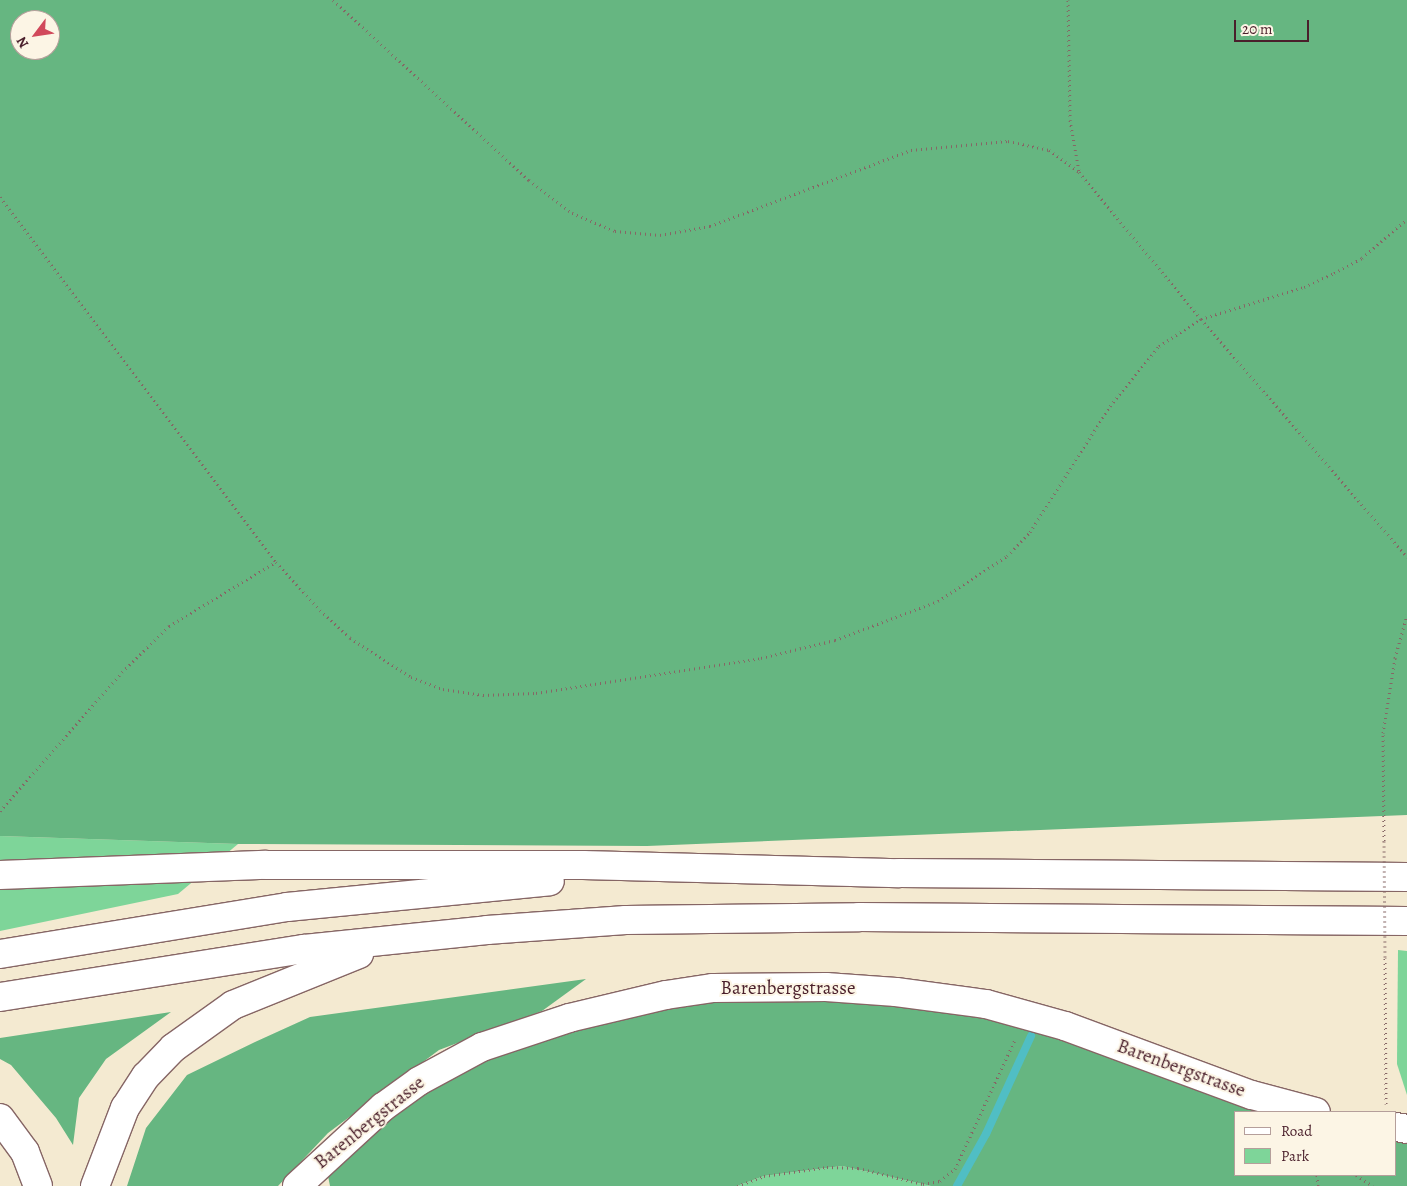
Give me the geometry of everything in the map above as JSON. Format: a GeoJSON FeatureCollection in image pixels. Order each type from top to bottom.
{"type":"FeatureCollection","features":[{"type":"Feature","properties":{"kind":"main road"},"geometry":{"type":"LineString","coordinates":[[0,875],[286,865],[583,865],[899,873],[1407,877]]}},
{"type":"Feature","properties":{"kind":"main road"},"geometry":{"type":"LineString","coordinates":[[0,954],[278,909],[503,885],[660,876],[899,873]]}},
{"type":"Feature","properties":{"kind":"main road"},"geometry":{"type":"LineString","coordinates":[[0,998],[188,966],[406,937],[626,920],[730,918],[1407,921]]}},
{"type":"Feature","properties":{"kind":"main road"},"geometry":{"type":"LineString","coordinates":[[95,1186],[112,1135],[135,1092],[159,1061],[189,1034],[252,995],[406,937]]}},
{"type":"Feature","properties":{"kind":"main road","name":"Barenbergstrasse"},"geometry":{"type":"LineString","coordinates":[[297,1186],[376,1114],[449,1062],[522,1032],[623,1005],[713,988],[806,986],[939,996],[1026,1014],[1252,1095],[1312,1111]]}},
{"type":"Feature","properties":{"kind":"main road"},"geometry":{"type":"LineString","coordinates":[[0,1118],[25,1152],[38,1186]]}},
{"type":"Feature","properties":{"kind":"path"},"geometry":{"type":"LineString","coordinates":[[333,0],[529,180],[572,213],[615,231],[660,235],[710,226],[887,156],[956,144],[1008,141],[1049,150],[1079,172],[1201,319],[1407,557]]}},
{"type":"Feature","properties":{"kind":"path"},"geometry":{"type":"LineString","coordinates":[[1068,0],[1070,120],[1079,172]]}},
{"type":"Feature","properties":{"kind":"path"},"geometry":{"type":"LineString","coordinates":[[0,197],[276,562],[320,610],[380,659],[443,689],[483,695],[536,692],[762,658],[835,640],[938,601],[1007,556],[1030,532],[1139,367],[1159,346],[1201,319],[1304,286],[1334,273],[1362,258],[1407,219]]}},
{"type":"Feature","properties":{"kind":"path"},"geometry":{"type":"LineString","coordinates":[[0,811],[122,672],[169,626],[276,562]]}},
{"type":"Feature","properties":{"kind":"path"},"geometry":{"type":"LineString","coordinates":[[1386,1111],[1383,733],[1395,658],[1407,615]]}},
{"type":"Feature","properties":{"kind":"path"},"geometry":{"type":"LineString","coordinates":[[737,1186],[764,1176],[827,1167],[858,1168],[923,1184],[932,1184],[948,1176],[984,1111],[1026,1014]]}},
{"type":"Feature","properties":{"kind":"path"},"geometry":{"type":"LineString","coordinates":[[1358,1176],[1373,1186]]}},
{"type":"Feature","properties":{"kind":"green space"},"geometry":{"type":"Polygon","coordinates":[[[0,0],[1407,0],[1407,815],[647,846],[238,844],[0,836],[0,0]]]}},
{"type":"Feature","properties":{"kind":"green space"},"geometry":{"type":"Polygon","coordinates":[[[0,836],[238,844],[178,894],[0,931],[0,836]]]}},
{"type":"Feature","properties":{"kind":"green space"},"geometry":{"type":"Polygon","coordinates":[[[1398,950],[1407,951],[1407,1095],[1397,1064],[1398,950]]]}},
{"type":"Feature","properties":{"kind":"green space"},"geometry":{"type":"Polygon","coordinates":[[[586,979],[542,1011],[439,1050],[328,1133],[278,1186],[127,1186],[146,1128],[187,1075],[310,1017],[586,979]]]}},
{"type":"Feature","properties":{"kind":"green space"},"geometry":{"type":"Polygon","coordinates":[[[896,992],[1312,1111],[1234,1111],[1234,1176],[1397,1176],[1397,1127],[1407,1129],[1407,1186],[931,1186],[842,1166],[764,1176],[737,1186],[330,1186],[327,1171],[403,1106],[483,1060],[623,1005],[896,992]]]}},
{"type":"Feature","properties":{"kind":"green space"},"geometry":{"type":"Polygon","coordinates":[[[171,1012],[106,1059],[79,1098],[73,1145],[56,1118],[11,1065],[0,1059],[0,1038],[171,1012]]]}},
{"type":"Feature","properties":{"kind":"green space"},"geometry":{"type":"Polygon","coordinates":[[[842,1166],[931,1186],[737,1186],[764,1176],[842,1166]]]}},
{"type":"Feature","properties":{"kind":"waterway"},"geometry":{"type":"LineString","coordinates":[[957,1186],[986,1134],[1031,1036]]}}]}
